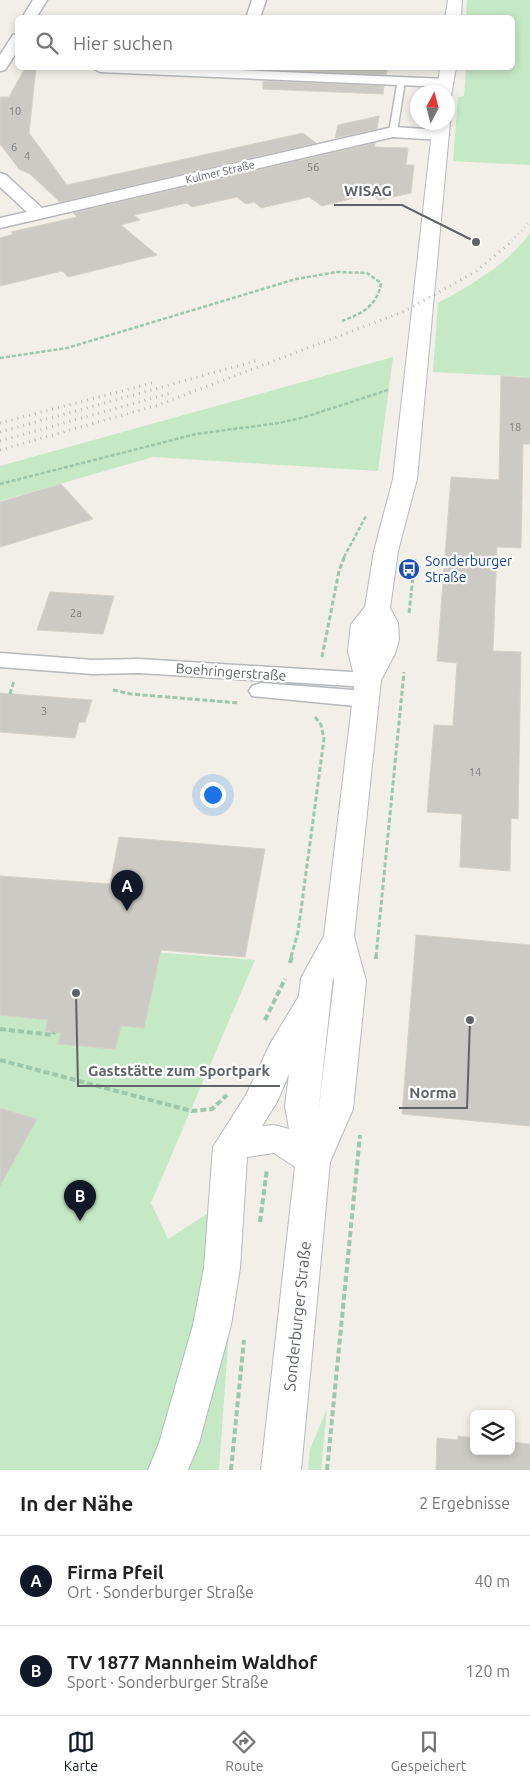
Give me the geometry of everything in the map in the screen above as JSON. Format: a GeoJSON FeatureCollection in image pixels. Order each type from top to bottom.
{"type":"FeatureCollection","features":[{"type":"Feature","properties":{"kind":"street"},"geometry":{"type":"LineString","coordinates":[[31,15],[40,0]]}},
{"type":"Feature","properties":{"kind":"street"},"geometry":{"type":"LineString","coordinates":[[254,15],[259,0]]}},
{"type":"Feature","properties":{"kind":"street"},"geometry":{"type":"LineString","coordinates":[[453,15],[455,0]]}},
{"type":"Feature","properties":{"kind":"street"},"geometry":{"type":"LineString","coordinates":[[1,65],[15,43]]}},
{"type":"Feature","properties":{"kind":"street"},"geometry":{"type":"LineString","coordinates":[[1,65],[15,64]]}},
{"type":"Feature","properties":{"kind":"street"},"geometry":{"type":"LineString","coordinates":[[236,70],[446,81]]}},
{"type":"Feature","properties":{"kind":"street","name":"Kulmer Straße"},"geometry":{"type":"LineString","coordinates":[[0,223],[393,132],[425,130]]}},
{"type":"Feature","properties":{"kind":"street","name":"Sonderburger Straße"},"geometry":{"type":"LineString","coordinates":[[281,1470],[313,1162],[302,1106],[317,978],[338,936],[367,690],[383,652],[386,625],[376,608],[386,551],[405,479],[441,130]]}},
{"type":"Feature","properties":{"kind":"street"},"geometry":{"type":"LineString","coordinates":[[0,178],[39,214]]}},
{"type":"Feature","properties":{"kind":"street","name":"Boehringerstraße"},"geometry":{"type":"LineString","coordinates":[[4,669],[93,667],[149,682],[367,690]]}},
{"type":"Feature","properties":{"kind":"street","name":"Sonderburger Straße"},"geometry":{"type":"LineString","coordinates":[[313,1162],[336,1109],[350,981],[338,936]]}},
{"type":"Feature","properties":{"kind":"street"},"geometry":{"type":"LineString","coordinates":[[168,1470],[179,1443],[212,1325],[222,1268],[230,1147],[260,1102],[286,1044],[315,998]]}},
{"type":"Feature","properties":{"kind":"street"},"geometry":{"type":"LineString","coordinates":[[230,1147],[274,1138],[298,1147],[313,1162]]}},
{"type":"Feature","properties":{"kind":"lane"},"geometry":{"type":"LineString","coordinates":[[393,132],[401,80]]}},
{"type":"Feature","properties":{"kind":"path"},"geometry":{"type":"LineString","coordinates":[[0,358],[67,348],[296,279],[336,272],[367,273],[381,283],[379,298],[364,313],[342,321]]}},
{"type":"Feature","properties":{"kind":"path"},"geometry":{"type":"LineString","coordinates":[[0,484],[138,447],[196,434],[278,423],[306,417],[347,402],[396,388]]}},
{"type":"Feature","properties":{"kind":"path"},"geometry":{"type":"LineString","coordinates":[[321,660],[339,571],[346,552],[368,513]]}},
{"type":"Feature","properties":{"kind":"path"},"geometry":{"type":"LineString","coordinates":[[4,669],[15,678],[10,694]]}},
{"type":"Feature","properties":{"kind":"path"},"geometry":{"type":"LineString","coordinates":[[107,689],[131,694],[247,704]]}},
{"type":"Feature","properties":{"kind":"path"},"geometry":{"type":"LineString","coordinates":[[263,1024],[288,972],[298,932],[324,739],[321,725],[313,714],[314,709]]}},
{"type":"Feature","properties":{"kind":"path"},"geometry":{"type":"LineString","coordinates":[[0,1030],[53,1035],[54,1032]]}},
{"type":"Feature","properties":{"kind":"path"},"geometry":{"type":"LineString","coordinates":[[0,1060],[192,1111],[212,1109],[230,1092]]}},
{"type":"Feature","properties":{"kind":"green space"},"geometry":{"type":"Polygon","coordinates":[[[467,0],[530,0],[530,165],[453,161],[458,97],[464,96],[466,70],[515,70],[515,15],[466,15],[467,0]]]}},
{"type":"Feature","properties":{"kind":"green space"},"geometry":{"type":"Polygon","coordinates":[[[530,233],[530,377],[433,372],[438,303],[476,281],[500,264],[511,255],[530,233]]]}},
{"type":"Feature","properties":{"kind":"green space"},"geometry":{"type":"Polygon","coordinates":[[[393,357],[378,471],[153,457],[0,501],[0,466],[393,357]]]}},
{"type":"Feature","properties":{"kind":"green space"},"geometry":{"type":"Polygon","coordinates":[[[0,940],[255,960],[151,1203],[168,1239],[224,1203],[231,1304],[219,1470],[0,1470],[0,940]]]}},
{"type":"Feature","properties":{"kind":"green space"},"geometry":{"type":"Polygon","coordinates":[[[327,1409],[321,1470],[308,1470],[310,1449],[327,1409]]]}},
{"type":"Feature","properties":{"kind":"building"},"geometry":{"type":"Polygon","coordinates":[[[24,70],[36,70],[29,133],[67,185],[303,133],[316,143],[60,202],[30,174],[19,169],[0,144],[0,97],[9,97],[24,70]]]}},
{"type":"Feature","properties":{"kind":"building"},"geometry":{"type":"Polygon","coordinates":[[[284,70],[387,70],[386,75],[284,70]]]}},
{"type":"Feature","properties":{"kind":"building"},"geometry":{"type":"Polygon","coordinates":[[[263,81],[384,86],[383,94],[263,89],[263,81]]]}},
{"type":"Feature","properties":{"kind":"building"},"geometry":{"type":"Polygon","coordinates":[[[379,116],[377,129],[335,138],[338,125],[379,116]]]}},
{"type":"Feature","properties":{"kind":"building"},"geometry":{"type":"Polygon","coordinates":[[[375,143],[374,147],[408,148],[406,165],[414,165],[411,193],[379,200],[370,194],[322,206],[309,197],[261,208],[254,202],[246,204],[237,197],[192,207],[187,203],[134,215],[140,220],[121,225],[157,255],[68,277],[62,271],[0,286],[0,238],[14,234],[11,232],[77,217],[73,213],[375,143]]]}},
{"type":"Feature","properties":{"kind":"building"},"geometry":{"type":"Polygon","coordinates":[[[501,376],[530,378],[530,444],[523,444],[521,548],[497,547],[493,651],[521,652],[518,819],[511,818],[510,871],[460,867],[462,814],[427,812],[434,725],[453,726],[457,663],[437,661],[451,477],[499,480],[501,376]]]}},
{"type":"Feature","properties":{"kind":"building"},"geometry":{"type":"Polygon","coordinates":[[[61,484],[93,519],[0,547],[0,502],[61,484]]]}},
{"type":"Feature","properties":{"kind":"building"},"geometry":{"type":"Polygon","coordinates":[[[50,592],[114,596],[103,634],[37,630],[50,592]]]}},
{"type":"Feature","properties":{"kind":"building"},"geometry":{"type":"Polygon","coordinates":[[[0,693],[92,700],[85,722],[79,722],[75,738],[0,732],[0,693]]]}},
{"type":"Feature","properties":{"kind":"building"},"geometry":{"type":"Polygon","coordinates":[[[119,837],[265,849],[245,957],[161,950],[144,1028],[121,1026],[115,1049],[58,1044],[61,1033],[45,1031],[48,1020],[0,1015],[0,876],[110,884],[119,837]]]}},
{"type":"Feature","properties":{"kind":"building"},"geometry":{"type":"Polygon","coordinates":[[[416,935],[530,945],[530,1126],[402,1114],[416,935]]]}},
{"type":"Feature","properties":{"kind":"building"},"geometry":{"type":"Polygon","coordinates":[[[0,1108],[37,1119],[0,1186],[0,1108]]]}},
{"type":"Feature","properties":{"kind":"building"},"geometry":{"type":"Polygon","coordinates":[[[458,1436],[470,1438],[470,1455],[515,1455],[515,1442],[530,1444],[530,1470],[436,1470],[437,1438],[458,1440],[458,1436]]]}},
{"type":"Feature","properties":{"kind":"railway"},"geometry":{"type":"LineString","coordinates":[[510,243],[530,222]]}},
{"type":"Feature","properties":{"kind":"railway"},"geometry":{"type":"LineString","coordinates":[[0,450],[158,405],[405,311],[475,272],[510,243]]}},
{"type":"Feature","properties":{"kind":"railway"},"geometry":{"type":"LineString","coordinates":[[0,432],[259,360]]}},
{"type":"Feature","properties":{"kind":"railway"},"geometry":{"type":"LineString","coordinates":[[0,423],[152,383]]}},
{"type":"Feature","properties":{"kind":"railway"},"geometry":{"type":"LineString","coordinates":[[0,441],[171,393]]}},
{"type":"Feature","properties":{"kind":"place","name":"WISAG"},"geometry":{"type":"Point","coordinates":[476,242]}},
{"type":"Feature","properties":{"kind":"place","name":"Sonderburger Straße"},"geometry":{"type":"Point","coordinates":[409,569]}},
{"type":"Feature","properties":{"kind":"place","name":"Firma Pfeil"},"geometry":{"type":"Point","coordinates":[127,911]}},
{"type":"Feature","properties":{"kind":"place","name":"Gaststätte zum Sportpark"},"geometry":{"type":"Point","coordinates":[76,993]}},
{"type":"Feature","properties":{"kind":"place","name":"Norma"},"geometry":{"type":"Point","coordinates":[470,1020]}},
{"type":"Feature","properties":{"kind":"place","name":"TV 1877 Mannheim Waldhof"},"geometry":{"type":"Point","coordinates":[80,1221]}}]}
